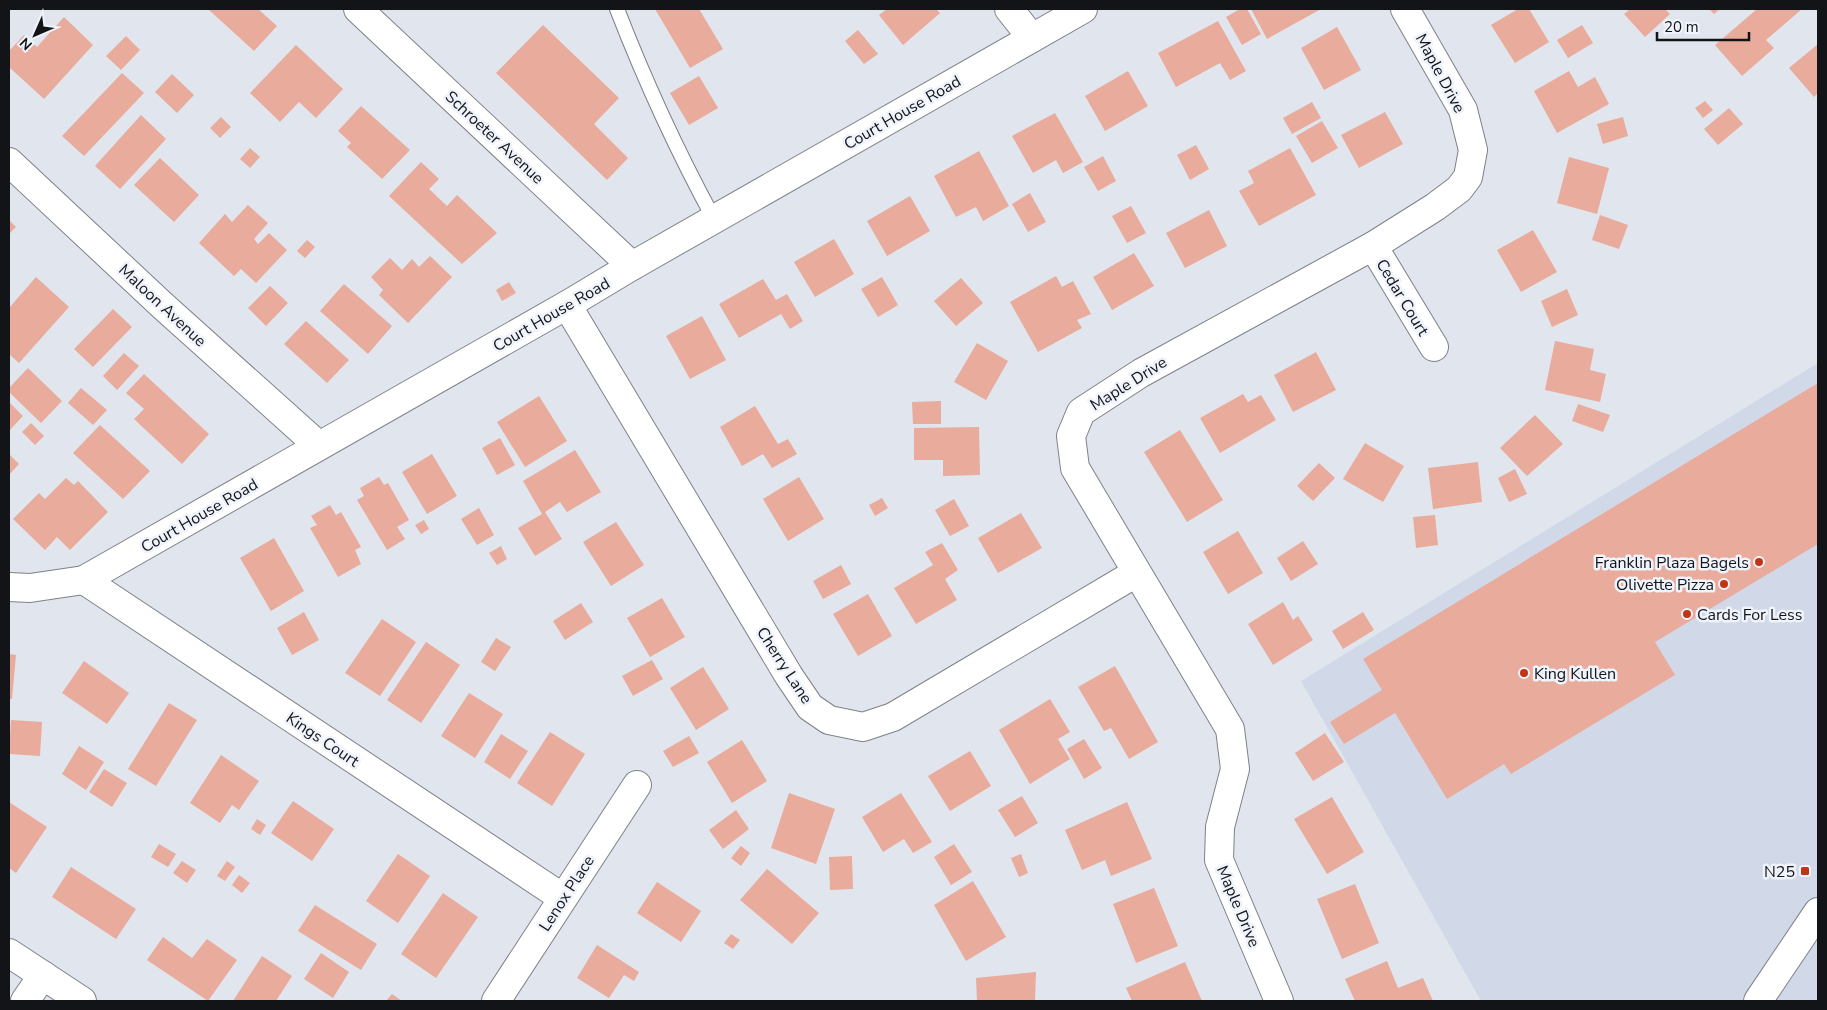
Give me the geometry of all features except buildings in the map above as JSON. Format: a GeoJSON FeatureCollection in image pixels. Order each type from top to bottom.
{"type":"FeatureCollection","features":[{"type":"Feature","properties":{"kind":"street","name":"Schroeter Avenue"},"geometry":{"type":"LineString","coordinates":[[358,9],[632,266]]}},
{"type":"Feature","properties":{"kind":"street"},"geometry":{"type":"LineString","coordinates":[[1009,9],[1032,38]]}},
{"type":"Feature","properties":{"kind":"street","name":"Court House Road"},"geometry":{"type":"LineString","coordinates":[[9,587],[30,588],[84,580],[1083,9]]}},
{"type":"Feature","properties":{"kind":"street","name":"Maple Drive"},"geometry":{"type":"LineString","coordinates":[[1279,1001],[1219,860],[1220,827],[1235,769],[1230,729],[1075,468],[1071,436],[1081,412],[1140,373],[1373,246],[1435,207],[1459,189],[1468,177],[1472,150],[1463,110],[1405,9]]}},
{"type":"Feature","properties":{"kind":"street","name":"Maloon Avenue"},"geometry":{"type":"LineString","coordinates":[[9,162],[163,306],[319,446]]}},
{"type":"Feature","properties":{"kind":"street","name":"Cedar Court"},"geometry":{"type":"LineString","coordinates":[[1373,246],[1434,347]]}},
{"type":"Feature","properties":{"kind":"street","name":"Cherry Lane"},"geometry":{"type":"LineString","coordinates":[[566,306],[789,676],[810,707],[829,720],[864,727],[893,717],[1136,573]]}},
{"type":"Feature","properties":{"kind":"street","name":"Kings Court"},"geometry":{"type":"LineString","coordinates":[[84,580],[563,898]]}},
{"type":"Feature","properties":{"kind":"street","name":"Lenox Place"},"geometry":{"type":"LineString","coordinates":[[496,1001],[637,785]]}},
{"type":"Feature","properties":{"kind":"street"},"geometry":{"type":"LineString","coordinates":[[1758,1001],[1818,912]]}},
{"type":"Feature","properties":{"kind":"street"},"geometry":{"type":"LineString","coordinates":[[9,952],[82,1001]]}},
{"type":"Feature","properties":{"kind":"street"},"geometry":{"type":"LineString","coordinates":[[25,1001],[43,975]]}},
{"type":"Feature","properties":{"kind":"lane"},"geometry":{"type":"LineString","coordinates":[[617,9],[645,80],[714,219]]}},
{"type":"Feature","properties":{"kind":"shaded area"},"geometry":{"type":"Polygon","coordinates":[[[1818,363],[1818,1001],[1481,1001],[1301,681],[1818,363]]]}},
{"type":"Feature","properties":{"kind":"place","name":"Franklin Plaza Bagels"},"geometry":{"type":"Point","coordinates":[1759,562]}},
{"type":"Feature","properties":{"kind":"place","name":"Olivette Pizza"},"geometry":{"type":"Point","coordinates":[1724,584]}},
{"type":"Feature","properties":{"kind":"place","name":"Cards For Less"},"geometry":{"type":"Point","coordinates":[1687,614]}},
{"type":"Feature","properties":{"kind":"place","name":"King Kullen"},"geometry":{"type":"Point","coordinates":[1524,673]}},
{"type":"Feature","properties":{"kind":"place","name":"N25"},"geometry":{"type":"Point","coordinates":[1805,871]}}]}
